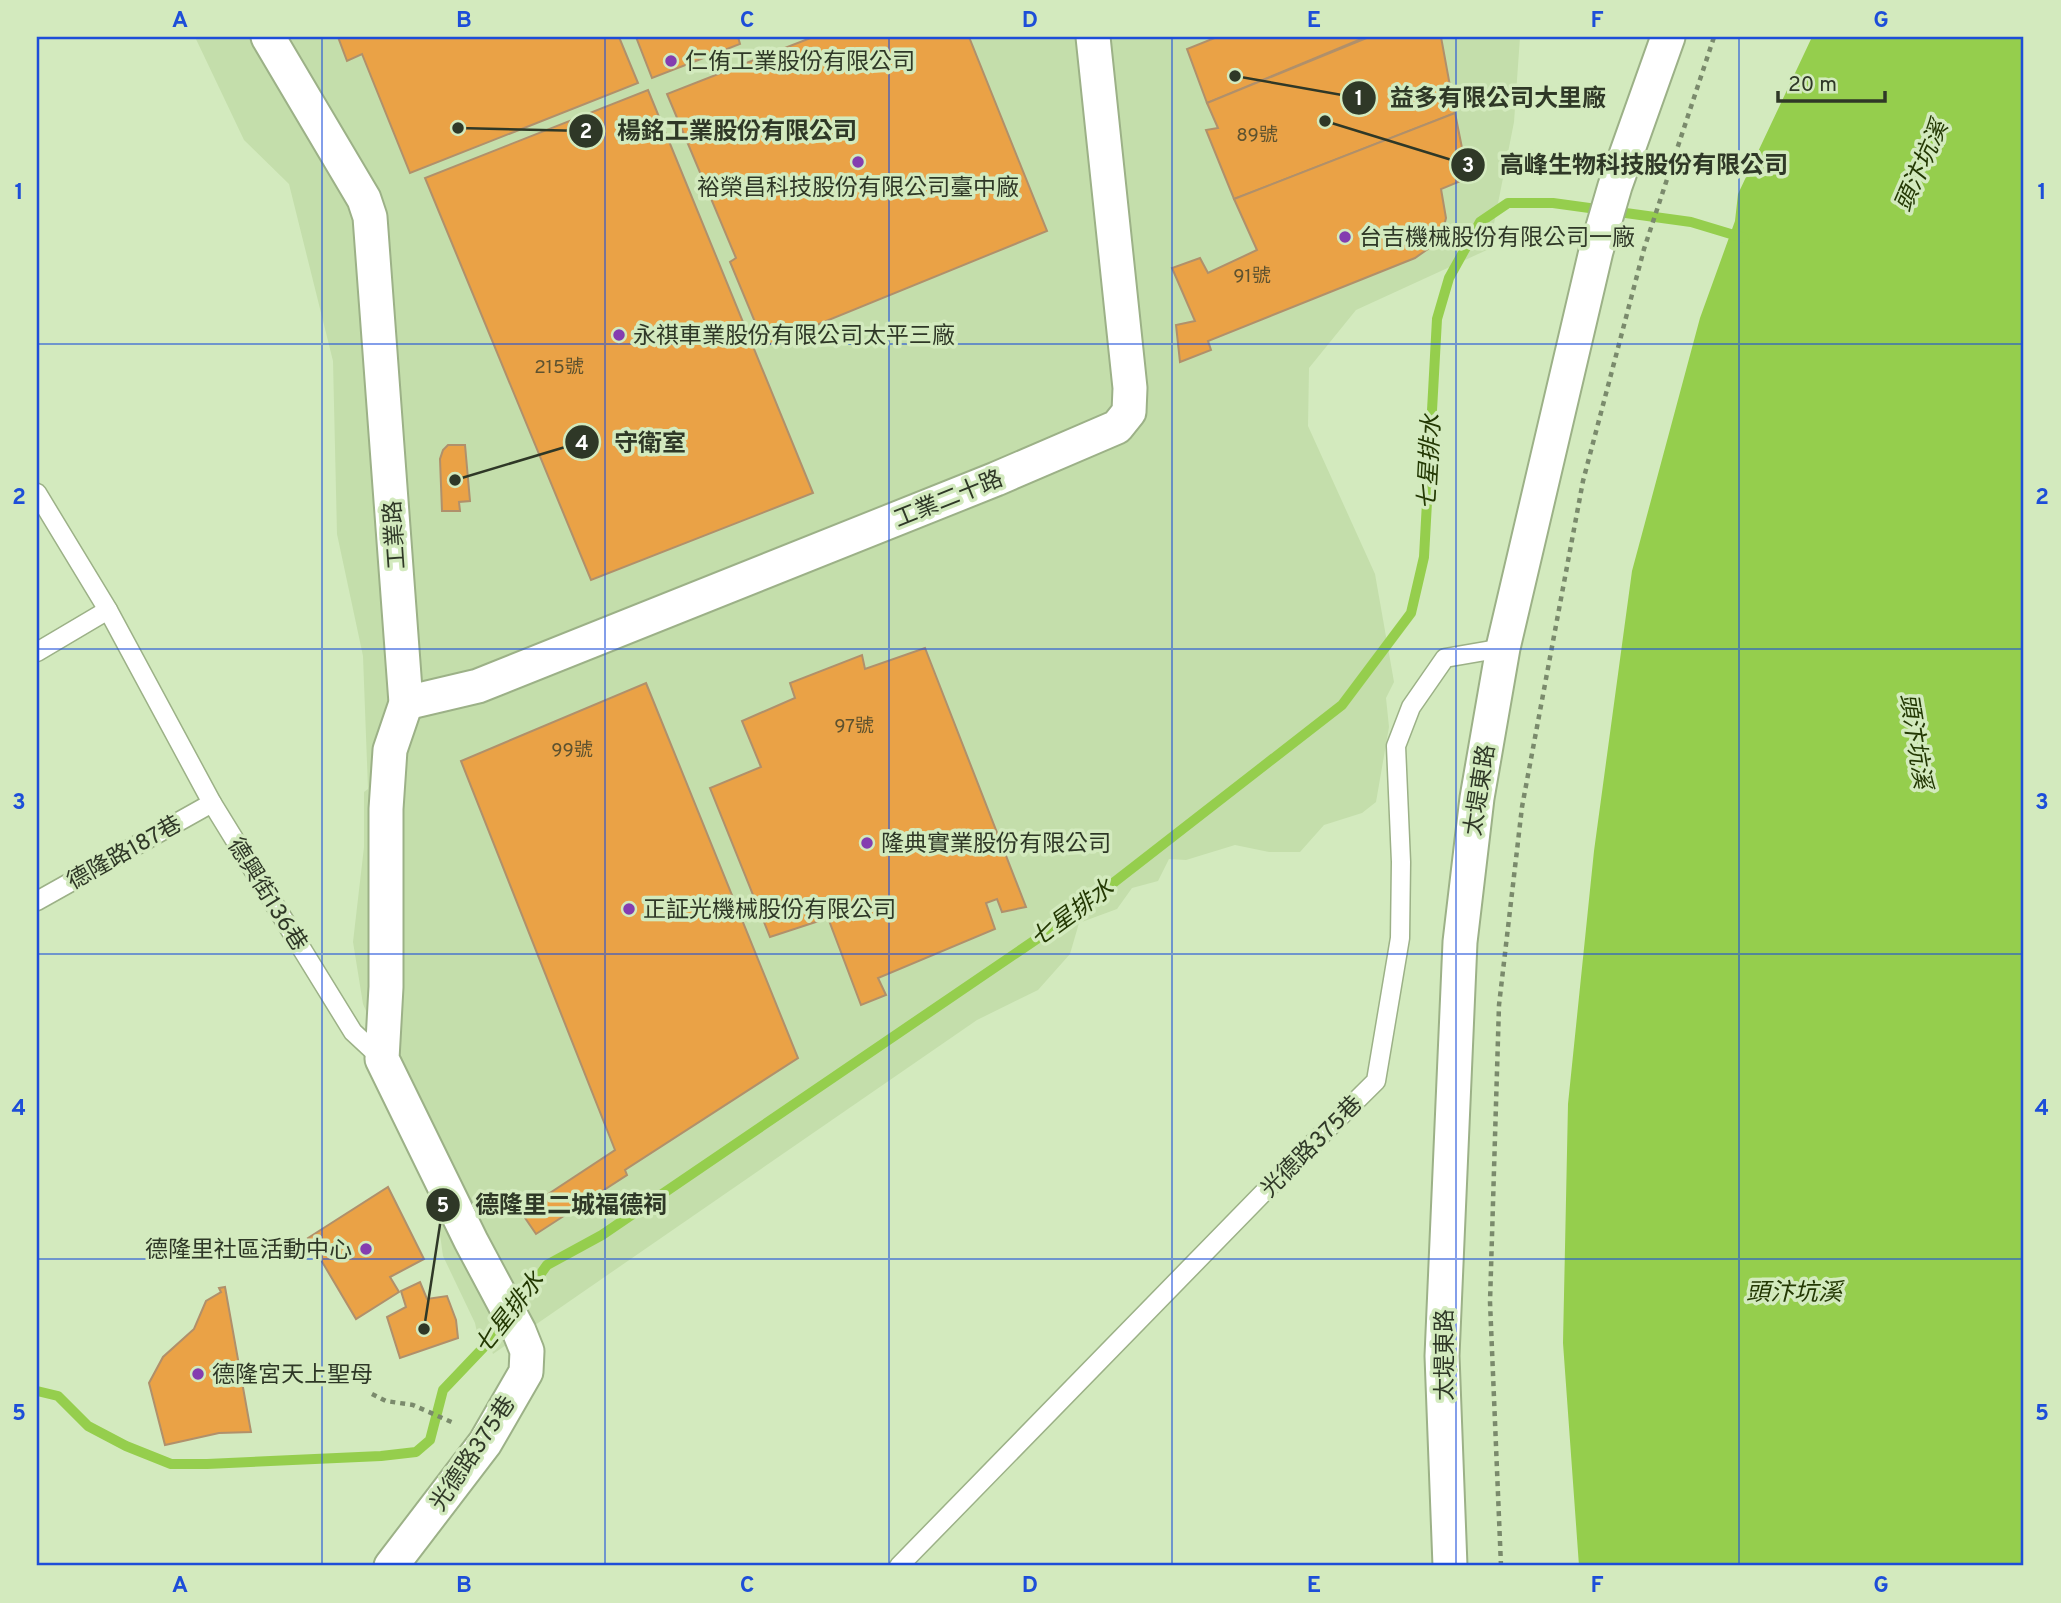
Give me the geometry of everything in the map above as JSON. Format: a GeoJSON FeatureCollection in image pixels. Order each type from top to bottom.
{"type":"FeatureCollection","features":[{"type":"Feature","properties":{"kind":"street","name":"工業路"},"geometry":{"type":"LineString","coordinates":[[268,37],[365,198],[370,217],[406,703],[390,750],[387,797],[386,987],[382,1059]]}},
{"type":"Feature","properties":{"kind":"street","name":"工業二十路"},"geometry":{"type":"LineString","coordinates":[[406,703],[478,685],[996,479],[1117,427],[1129,412],[1130,388],[1093,37]]}},
{"type":"Feature","properties":{"kind":"street","name":"太堤東路"},"geometry":{"type":"LineString","coordinates":[[1450,1566],[1442,1356],[1460,942],[1477,798],[1503,648],[1596,251],[1615,186],[1668,37]]}},
{"type":"Feature","properties":{"kind":"street","name":"德興街136巷"},"geometry":{"type":"LineString","coordinates":[[382,1059],[498,1292]]}},
{"type":"Feature","properties":{"kind":"street","name":"光德路375巷"},"geometry":{"type":"LineString","coordinates":[[391,1566],[485,1443],[526,1372],[527,1351],[498,1292]]}},
{"type":"Feature","properties":{"kind":"lane","name":"德興街136巷"},"geometry":{"type":"LineString","coordinates":[[37,493],[108,610],[212,803],[353,1032],[382,1059]]}},
{"type":"Feature","properties":{"kind":"lane"},"geometry":{"type":"LineString","coordinates":[[37,652],[108,610]]}},
{"type":"Feature","properties":{"kind":"lane","name":"光德路375巷"},"geometry":{"type":"LineString","coordinates":[[899,1566],[1376,1081],[1400,938],[1401,862],[1396,746],[1412,707],[1445,658],[1503,648]]}},
{"type":"Feature","properties":{"kind":"lane","name":"德隆路187巷"},"geometry":{"type":"LineString","coordinates":[[37,901],[212,803]]}},
{"type":"Feature","properties":{"kind":"path"},"geometry":{"type":"LineString","coordinates":[[1501,1566],[1490,1302],[1501,991],[1522,807],[1583,481],[1651,228],[1714,37]]}},
{"type":"Feature","properties":{"kind":"path"},"geometry":{"type":"LineString","coordinates":[[372,1394],[386,1401],[413,1405],[457,1425]]}},
{"type":"Feature","properties":{"kind":"shaded area"},"geometry":{"type":"Polygon","coordinates":[[[195,37],[1520,37],[1514,122],[1489,249],[1356,310],[1309,368],[1308,426],[1375,574],[1394,682],[1386,698],[1389,727],[1376,802],[1362,813],[1324,825],[1300,852],[1269,852],[1235,845],[1186,860],[1169,859],[1158,881],[1132,888],[1117,909],[1079,923],[1070,954],[1038,990],[977,1020],[493,1354],[491,1348],[488,1351],[480,1346],[475,1323],[443,1256],[429,1155],[363,1004],[353,942],[364,847],[364,792],[368,789],[363,656],[337,534],[333,361],[289,184],[244,140],[195,37]]]}},
{"type":"Feature","properties":{"kind":"water","name":"頭汴坑溪"},"geometry":{"type":"Polygon","coordinates":[[[1812,37],[2024,37],[2024,1566],[1579,1566],[1563,1343],[1568,1104],[1594,851],[1632,571],[1700,318],[1735,221],[1738,194],[1812,37]]]}},
{"type":"Feature","properties":{"kind":"building"},"geometry":{"type":"Polygon","coordinates":[[[338,37],[619,37],[638,83],[410,173],[362,54],[347,61],[338,37]]]}},
{"type":"Feature","properties":{"kind":"building","name":"仁侑工業股份有限公司"},"geometry":{"type":"Polygon","coordinates":[[[636,37],[738,37],[740,44],[652,78],[636,37]]]}},
{"type":"Feature","properties":{"kind":"building","name":"裕榮昌科技股份有限公司臺中廠"},"geometry":{"type":"Polygon","coordinates":[[[813,37],[969,37],[1047,231],[765,346],[730,262],[736,258],[667,94],[813,37]]]}},
{"type":"Feature","properties":{"kind":"building"},"geometry":{"type":"Polygon","coordinates":[[[1217,37],[1366,37],[1207,103],[1187,49],[1217,37]]]}},
{"type":"Feature","properties":{"kind":"building"},"geometry":{"type":"Polygon","coordinates":[[[1369,37],[1441,37],[1455,113],[1234,199],[1206,130],[1218,128],[1207,103],[1369,37]]]}},
{"type":"Feature","properties":{"kind":"building","name":"永祺車業股份有限公司太平三廠"},"geometry":{"type":"Polygon","coordinates":[[[648,90],[813,493],[591,580],[425,178],[648,90]]]}},
{"type":"Feature","properties":{"kind":"building","name":"台吉機械股份有限公司一廠"},"geometry":{"type":"Polygon","coordinates":[[[1455,113],[1468,178],[1441,189],[1446,218],[1435,244],[1415,258],[1208,341],[1211,350],[1180,362],[1176,325],[1195,321],[1172,268],[1200,258],[1208,273],[1257,250],[1234,199],[1455,113]]]}},
{"type":"Feature","properties":{"kind":"building"},"geometry":{"type":"Polygon","coordinates":[[[448,445],[465,445],[470,501],[459,502],[460,511],[442,511],[440,459],[448,445]]]}},
{"type":"Feature","properties":{"kind":"building","name":"隆典實業股份有限公司"},"geometry":{"type":"Polygon","coordinates":[[[925,648],[1026,907],[1002,912],[997,899],[986,903],[995,929],[878,978],[886,995],[861,1005],[828,918],[770,937],[710,788],[761,767],[742,721],[795,698],[790,683],[862,655],[865,669],[925,648]]]}},
{"type":"Feature","properties":{"kind":"building","name":"正証光機械股份有限公司"},"geometry":{"type":"Polygon","coordinates":[[[646,683],[798,1058],[625,1170],[627,1175],[536,1234],[521,1212],[615,1150],[461,761],[646,683]]]}},
{"type":"Feature","properties":{"kind":"building","name":"德隆里社區活動中心"},"geometry":{"type":"Polygon","coordinates":[[[388,1187],[424,1259],[390,1277],[399,1292],[356,1319],[308,1238],[388,1187]]]}},
{"type":"Feature","properties":{"kind":"building"},"geometry":{"type":"Polygon","coordinates":[[[420,1282],[427,1299],[447,1296],[456,1320],[458,1338],[400,1358],[387,1317],[406,1307],[401,1291],[420,1282]]]}},
{"type":"Feature","properties":{"kind":"building","name":"德隆宮天上聖母"},"geometry":{"type":"Polygon","coordinates":[[[225,1287],[251,1432],[219,1433],[165,1445],[149,1383],[163,1357],[194,1329],[206,1301],[221,1292],[219,1288],[225,1287]]]}},
{"type":"Feature","properties":{"kind":"waterway","name":"七星排水"},"geometry":{"type":"LineString","coordinates":[[37,1391],[58,1396],[88,1426],[126,1446],[171,1464],[381,1456],[416,1452],[430,1440],[443,1390],[502,1328],[547,1265],[602,1235],[1072,915],[1342,705],[1411,613],[1424,557],[1437,319],[1449,278],[1480,222],[1508,203],[1553,203],[1691,222],[1744,238]]}},
{"type":"Feature","properties":{"kind":"place","name":"仁侑工業股份有限公司"},"geometry":{"type":"Point","coordinates":[671,61]}},
{"type":"Feature","properties":{"kind":"place","name":"益多有限公司大里廠"},"geometry":{"type":"Point","coordinates":[1235,76]}},
{"type":"Feature","properties":{"kind":"place","name":"高峰生物科技股份有限公司"},"geometry":{"type":"Point","coordinates":[1325,121]}},
{"type":"Feature","properties":{"kind":"place","name":"楊銘工業股份有限公司"},"geometry":{"type":"Point","coordinates":[458,128]}},
{"type":"Feature","properties":{"kind":"place","name":"裕榮昌科技股份有限公司臺中廠"},"geometry":{"type":"Point","coordinates":[858,162]}},
{"type":"Feature","properties":{"kind":"place","name":"台吉機械股份有限公司一廠"},"geometry":{"type":"Point","coordinates":[1345,237]}},
{"type":"Feature","properties":{"kind":"place","name":"永祺車業股份有限公司太平三廠"},"geometry":{"type":"Point","coordinates":[619,335]}},
{"type":"Feature","properties":{"kind":"place","name":"守衛室"},"geometry":{"type":"Point","coordinates":[455,480]}},
{"type":"Feature","properties":{"kind":"place","name":"隆典實業股份有限公司"},"geometry":{"type":"Point","coordinates":[867,843]}},
{"type":"Feature","properties":{"kind":"place","name":"正証光機械股份有限公司"},"geometry":{"type":"Point","coordinates":[629,909]}},
{"type":"Feature","properties":{"kind":"place","name":"德隆里社區活動中心"},"geometry":{"type":"Point","coordinates":[366,1249]}},
{"type":"Feature","properties":{"kind":"place","name":"德隆里二城福德祠"},"geometry":{"type":"Point","coordinates":[424,1329]}},
{"type":"Feature","properties":{"kind":"place","name":"德隆宮天上聖母"},"geometry":{"type":"Point","coordinates":[198,1374]}}]}
